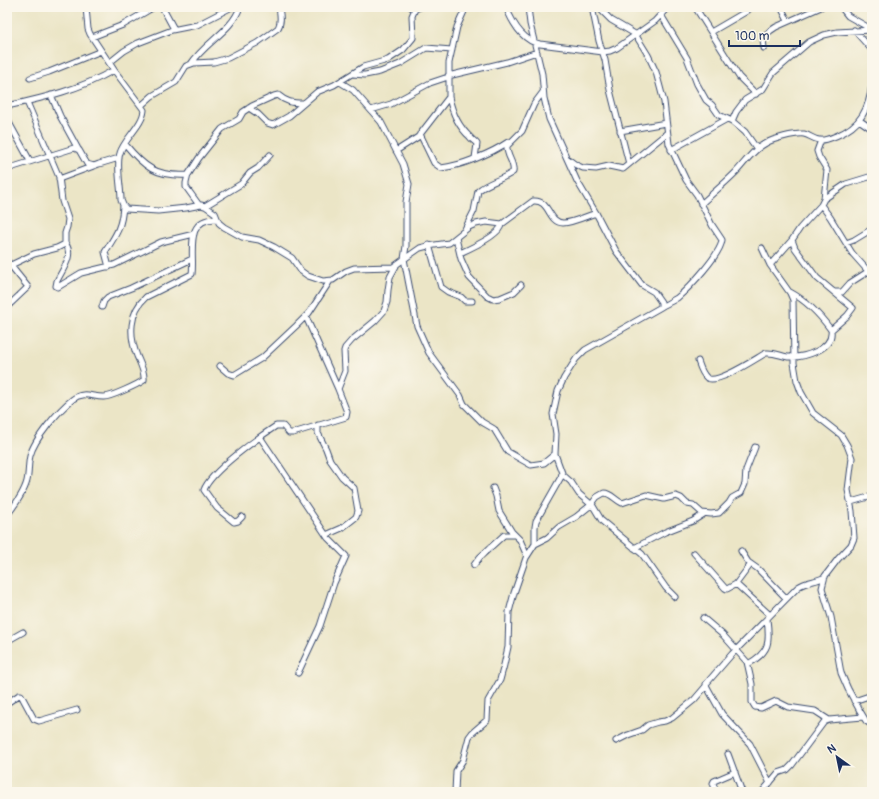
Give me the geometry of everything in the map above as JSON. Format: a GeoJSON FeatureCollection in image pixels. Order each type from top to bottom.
{"type":"FeatureCollection","features":[{"type":"Feature","properties":{"kind":"street"},"geometry":{"type":"LineString","coordinates":[[86,7],[88,29],[92,37],[114,70],[142,105],[144,112],[142,118],[120,152],[122,220],[114,240],[105,253],[108,267]]}},
{"type":"Feature","properties":{"kind":"street"},"geometry":{"type":"LineString","coordinates":[[92,37],[123,26],[154,7]]}},
{"type":"Feature","properties":{"kind":"street"},"geometry":{"type":"LineString","coordinates":[[162,7],[174,29]]}},
{"type":"Feature","properties":{"kind":"street"},"geometry":{"type":"LineString","coordinates":[[109,63],[116,56],[131,47],[174,29],[197,25],[232,7]]}},
{"type":"Feature","properties":{"kind":"street"},"geometry":{"type":"LineString","coordinates":[[191,64],[200,52],[226,29],[234,16],[238,13],[240,7]]}},
{"type":"Feature","properties":{"kind":"street"},"geometry":{"type":"LineString","coordinates":[[142,105],[152,96],[176,82],[186,66],[191,64],[214,62],[228,58],[267,36],[279,27],[279,7]]}},
{"type":"Feature","properties":{"kind":"street"},"geometry":{"type":"LineString","coordinates":[[466,7],[456,27],[448,76],[448,97],[452,111],[459,123],[470,138],[477,144],[475,158]]}},
{"type":"Feature","properties":{"kind":"street"},"geometry":{"type":"LineString","coordinates":[[506,7],[512,20],[524,37],[535,44],[603,52],[617,48],[661,15],[668,7]]}},
{"type":"Feature","properties":{"kind":"street"},"geometry":{"type":"LineString","coordinates":[[528,7],[542,74],[545,102],[549,118],[577,181],[596,213],[618,256],[642,285],[654,292],[661,302],[660,307]]}},
{"type":"Feature","properties":{"kind":"street"},"geometry":{"type":"LineString","coordinates":[[592,7],[598,41],[603,52],[620,131],[629,164]]}},
{"type":"Feature","properties":{"kind":"street"},"geometry":{"type":"LineString","coordinates":[[535,544],[536,521],[560,482],[562,474],[556,454],[553,414],[561,384],[571,367],[585,350],[675,299],[688,288],[707,267],[722,245],[722,238],[712,225],[686,180],[669,144],[664,102],[656,72],[645,48],[635,34],[611,20],[598,7]]}},
{"type":"Feature","properties":{"kind":"street"},"geometry":{"type":"LineString","coordinates":[[695,7],[739,77],[756,94]]}},
{"type":"Feature","properties":{"kind":"street"},"geometry":{"type":"LineString","coordinates":[[711,32],[749,10],[749,7]]}},
{"type":"Feature","properties":{"kind":"street"},"geometry":{"type":"LineString","coordinates":[[781,7],[788,21]]}},
{"type":"Feature","properties":{"kind":"street"},"geometry":{"type":"LineString","coordinates":[[764,48],[763,39],[776,26],[821,7]]}},
{"type":"Feature","properties":{"kind":"street"},"geometry":{"type":"LineString","coordinates":[[841,7],[848,16],[872,30]]}},
{"type":"Feature","properties":{"kind":"street"},"geometry":{"type":"LineString","coordinates":[[249,108],[273,126],[289,116],[317,92],[340,82],[365,66],[392,58],[408,45],[413,38],[412,16],[415,8]]}},
{"type":"Feature","properties":{"kind":"street"},"geometry":{"type":"LineString","coordinates":[[661,15],[687,58],[703,95],[719,115],[730,120],[745,132],[757,149]]}},
{"type":"Feature","properties":{"kind":"street"},"geometry":{"type":"LineString","coordinates":[[672,150],[730,120],[744,102],[764,88],[773,73],[809,42],[831,33],[854,30],[872,30]]}},
{"type":"Feature","properties":{"kind":"street"},"geometry":{"type":"LineString","coordinates":[[854,30],[872,50]]}},
{"type":"Feature","properties":{"kind":"street"},"geometry":{"type":"LineString","coordinates":[[353,74],[365,75],[380,72],[400,64],[426,48],[452,50]]}},
{"type":"Feature","properties":{"kind":"street"},"geometry":{"type":"LineString","coordinates":[[30,78],[101,51]]}},
{"type":"Feature","properties":{"kind":"street"},"geometry":{"type":"LineString","coordinates":[[371,110],[389,104],[430,83],[448,76],[507,62],[537,52]]}},
{"type":"Feature","properties":{"kind":"street"},"geometry":{"type":"LineString","coordinates":[[7,106],[27,102],[85,85],[114,70]]}},
{"type":"Feature","properties":{"kind":"street"},"geometry":{"type":"LineString","coordinates":[[340,82],[353,90],[384,126],[402,160],[409,184],[406,202],[406,246],[404,259],[418,330],[429,353],[460,395],[464,404],[482,422],[494,429],[508,452],[532,465],[544,463],[556,454]]}},
{"type":"Feature","properties":{"kind":"street"},"geometry":{"type":"LineString","coordinates":[[701,204],[736,172],[749,156],[767,142],[805,134],[821,140],[848,131],[866,110],[872,84]]}},
{"type":"Feature","properties":{"kind":"street"},"geometry":{"type":"LineString","coordinates":[[338,389],[345,371],[345,348],[352,340],[375,321],[385,309],[390,277],[397,265],[420,248],[429,245],[447,244],[456,238],[464,230],[474,212],[478,191],[484,186],[513,172],[512,163],[506,150],[508,144],[518,136],[525,127],[534,104],[544,91]]}},
{"type":"Feature","properties":{"kind":"street"},"geometry":{"type":"LineString","coordinates":[[51,95],[60,116],[86,163],[94,166]]}},
{"type":"Feature","properties":{"kind":"street"},"geometry":{"type":"LineString","coordinates":[[303,103],[287,102],[277,95],[243,112],[238,119],[219,132],[188,175],[186,186],[202,206],[215,212],[222,226],[240,236],[259,240],[290,256],[301,271],[308,276],[318,281],[330,281]]}},
{"type":"Feature","properties":{"kind":"street"},"geometry":{"type":"LineString","coordinates":[[396,151],[413,141],[420,134],[448,97]]}},
{"type":"Feature","properties":{"kind":"street"},"geometry":{"type":"LineString","coordinates":[[27,102],[59,179],[62,201],[68,218],[65,243],[69,249],[69,255],[56,286],[60,286],[81,274],[108,267],[161,242],[194,234]]}},
{"type":"Feature","properties":{"kind":"street"},"geometry":{"type":"LineString","coordinates":[[7,119],[30,161]]}},
{"type":"Feature","properties":{"kind":"street"},"geometry":{"type":"LineString","coordinates":[[859,120],[872,129]]}},
{"type":"Feature","properties":{"kind":"street"},"geometry":{"type":"LineString","coordinates":[[620,131],[666,123]]}},
{"type":"Feature","properties":{"kind":"street"},"geometry":{"type":"LineString","coordinates":[[567,158],[580,167],[593,169],[609,166],[623,169],[667,133]]}},
{"type":"Feature","properties":{"kind":"street"},"geometry":{"type":"LineString","coordinates":[[420,134],[434,163],[439,167],[445,167],[475,158],[494,151],[513,140]]}},
{"type":"Feature","properties":{"kind":"street"},"geometry":{"type":"LineString","coordinates":[[770,265],[821,205],[824,199],[827,170],[818,156],[817,151],[821,140]]}},
{"type":"Feature","properties":{"kind":"street"},"geometry":{"type":"LineString","coordinates":[[124,144],[145,166],[153,170],[171,175],[188,175]]}},
{"type":"Feature","properties":{"kind":"street"},"geometry":{"type":"LineString","coordinates":[[7,169],[72,148],[78,149]]}},
{"type":"Feature","properties":{"kind":"street"},"geometry":{"type":"LineString","coordinates":[[122,205],[128,210],[158,211],[202,206],[240,185],[250,173],[261,165],[270,155]]}},
{"type":"Feature","properties":{"kind":"street"},"geometry":{"type":"LineString","coordinates":[[59,179],[119,158]]}},
{"type":"Feature","properties":{"kind":"street"},"geometry":{"type":"LineString","coordinates":[[824,199],[846,184],[869,177]]}},
{"type":"Feature","properties":{"kind":"street"},"geometry":{"type":"LineString","coordinates":[[460,253],[490,236],[500,229],[501,225],[535,201],[541,202],[558,223],[566,223],[596,213]]}},
{"type":"Feature","properties":{"kind":"street"},"geometry":{"type":"LineString","coordinates":[[821,205],[852,254],[870,270],[850,283],[842,291],[834,292]]}},
{"type":"Feature","properties":{"kind":"street"},"geometry":{"type":"LineString","coordinates":[[7,515],[18,500],[27,482],[30,456],[39,437],[48,424],[70,402],[78,396],[83,395],[105,397],[120,392],[144,380],[143,372],[133,343],[132,328],[135,313],[141,302],[146,297],[191,275],[192,241],[194,234],[202,223],[218,219]]}},
{"type":"Feature","properties":{"kind":"street"},"geometry":{"type":"LineString","coordinates":[[464,230],[480,223],[490,222],[501,225]]}},
{"type":"Feature","properties":{"kind":"street"},"geometry":{"type":"LineString","coordinates":[[846,243],[854,240],[872,228]]}},
{"type":"Feature","properties":{"kind":"street"},"geometry":{"type":"LineString","coordinates":[[456,238],[469,278],[487,296],[497,299],[513,293],[521,286]]}},
{"type":"Feature","properties":{"kind":"street"},"geometry":{"type":"LineString","coordinates":[[792,240],[817,278],[848,302],[853,308],[848,316],[831,330]]}},
{"type":"Feature","properties":{"kind":"street"},"geometry":{"type":"LineString","coordinates":[[7,307],[28,287],[9,263],[57,248],[65,243]]}},
{"type":"Feature","properties":{"kind":"street"},"geometry":{"type":"LineString","coordinates":[[429,245],[440,286],[443,289],[461,296],[465,301],[472,301]]}},
{"type":"Feature","properties":{"kind":"street"},"geometry":{"type":"LineString","coordinates":[[616,741],[642,730],[658,721],[665,721],[672,718],[694,700],[706,686],[707,682],[786,598],[802,584],[817,581],[825,576],[852,542],[854,534],[851,502],[848,490],[852,459],[847,445],[839,433],[815,416],[810,410],[801,392],[797,381],[794,357],[793,300],[789,291],[770,265],[762,248]]}},
{"type":"Feature","properties":{"kind":"street"},"geometry":{"type":"LineString","coordinates":[[102,307],[104,301],[108,297],[131,288],[192,259]]}},
{"type":"Feature","properties":{"kind":"street"},"geometry":{"type":"LineString","coordinates":[[220,366],[234,376],[262,358],[306,317],[330,281],[348,270],[354,268],[391,267],[397,265]]}},
{"type":"Feature","properties":{"kind":"street"},"geometry":{"type":"LineString","coordinates":[[698,361],[705,376],[714,379],[730,373],[766,353],[794,357],[805,355],[825,346],[831,336],[831,330],[823,319],[789,291]]}},
{"type":"Feature","properties":{"kind":"street"},"geometry":{"type":"LineString","coordinates":[[242,518],[234,522],[217,508],[204,489],[206,484],[223,466],[260,437],[279,425],[284,426],[289,432],[292,433],[347,416],[348,412],[306,317]]}},
{"type":"Feature","properties":{"kind":"street"},"geometry":{"type":"LineString","coordinates":[[318,425],[318,433],[330,460],[342,477],[354,488],[358,511],[354,519],[342,528],[326,536]]}},
{"type":"Feature","properties":{"kind":"street"},"geometry":{"type":"LineString","coordinates":[[260,437],[326,536],[332,544],[345,555],[346,558],[334,583],[320,626],[298,673]]}},
{"type":"Feature","properties":{"kind":"street"},"geometry":{"type":"LineString","coordinates":[[634,548],[665,532],[693,521],[704,514],[719,513],[729,504],[732,498],[741,493],[745,484],[746,470],[755,447]]}},
{"type":"Feature","properties":{"kind":"street"},"geometry":{"type":"LineString","coordinates":[[562,474],[571,482],[579,494],[591,505],[602,521],[645,557],[661,582],[675,597]]}},
{"type":"Feature","properties":{"kind":"street"},"geometry":{"type":"LineString","coordinates":[[493,488],[499,511],[520,540],[527,556]]}},
{"type":"Feature","properties":{"kind":"street"},"geometry":{"type":"LineString","coordinates":[[455,792],[456,771],[463,760],[469,737],[487,720],[488,701],[502,673],[508,647],[510,606],[527,556],[535,544],[550,536],[559,527],[576,517],[591,505],[597,497],[604,493],[611,495],[622,503],[646,495],[664,499],[674,496],[680,497],[687,504],[694,505],[702,514],[704,514]]}},
{"type":"Feature","properties":{"kind":"street"},"geometry":{"type":"LineString","coordinates":[[851,502],[872,496]]}},
{"type":"Feature","properties":{"kind":"street"},"geometry":{"type":"LineString","coordinates":[[474,565],[480,557],[504,534],[515,535]]}},
{"type":"Feature","properties":{"kind":"street"},"geometry":{"type":"LineString","coordinates":[[741,551],[751,564],[786,598]]}},
{"type":"Feature","properties":{"kind":"street"},"geometry":{"type":"LineString","coordinates":[[694,553],[725,588],[728,589],[736,584],[751,564]]}},
{"type":"Feature","properties":{"kind":"street"},"geometry":{"type":"LineString","coordinates":[[825,576],[822,588],[831,617],[840,668],[845,683],[854,701],[863,717],[872,725]]}},
{"type":"Feature","properties":{"kind":"street"},"geometry":{"type":"LineString","coordinates":[[736,584],[769,617],[769,635],[767,646],[760,657],[748,664]]}},
{"type":"Feature","properties":{"kind":"street"},"geometry":{"type":"LineString","coordinates":[[702,618],[718,630],[748,664],[752,684],[752,702],[755,707],[761,708],[776,701],[788,707],[815,711],[829,720]]}},
{"type":"Feature","properties":{"kind":"street"},"geometry":{"type":"LineString","coordinates":[[7,641],[23,632]]}},
{"type":"Feature","properties":{"kind":"street"},"geometry":{"type":"LineString","coordinates":[[706,686],[722,714],[750,744],[770,783]]}},
{"type":"Feature","properties":{"kind":"street"},"geometry":{"type":"LineString","coordinates":[[7,703],[21,695],[34,718],[39,721],[77,710]]}},
{"type":"Feature","properties":{"kind":"street"},"geometry":{"type":"LineString","coordinates":[[854,701],[872,695]]}},
{"type":"Feature","properties":{"kind":"street"},"geometry":{"type":"LineString","coordinates":[[762,792],[778,773],[785,771],[792,765],[823,722],[829,720],[863,717]]}},
{"type":"Feature","properties":{"kind":"street"},"geometry":{"type":"LineString","coordinates":[[728,754],[742,792]]}},
{"type":"Feature","properties":{"kind":"street"},"geometry":{"type":"LineString","coordinates":[[716,792],[713,783],[714,781],[735,772]]}}]}
